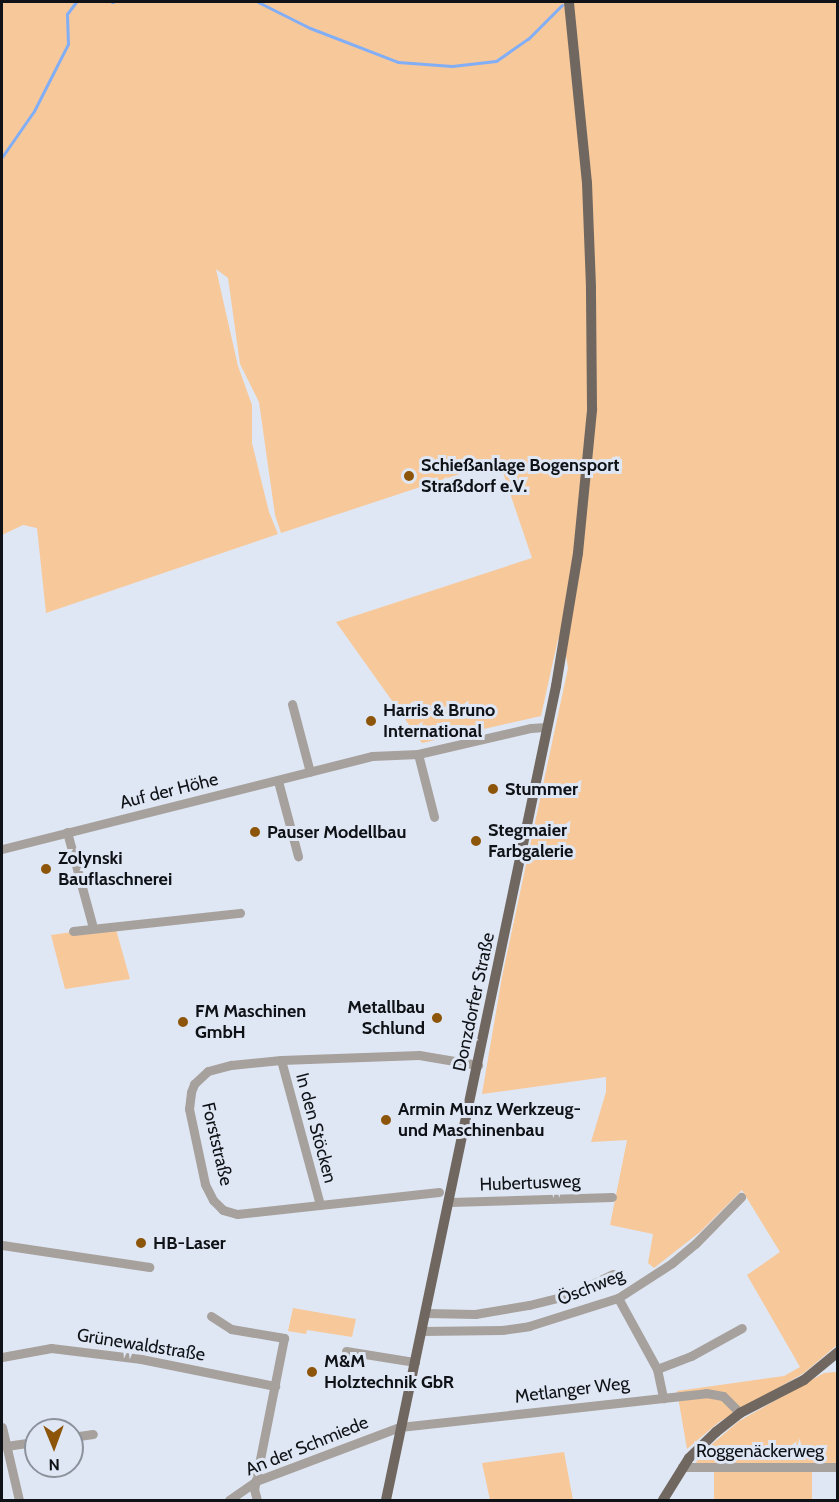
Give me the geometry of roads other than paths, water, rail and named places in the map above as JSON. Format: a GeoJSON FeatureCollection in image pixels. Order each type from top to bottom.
{"type":"FeatureCollection","features":[{"type":"Feature","properties":{"kind":"main road","name":"Donzdorfer Straße"},"geometry":{"type":"LineString","coordinates":[[386,1500],[556,686],[578,553],[591,409],[587,183],[569,2]]}},
{"type":"Feature","properties":{"kind":"main road"},"geometry":{"type":"LineString","coordinates":[[663,1500],[682,1467],[696,1449],[740,1413],[804,1380],[837,1352]]}},
{"type":"Feature","properties":{"kind":"street"},"geometry":{"type":"LineString","coordinates":[[292,704],[310,772]]}},
{"type":"Feature","properties":{"kind":"street","name":"Auf der Höhe"},"geometry":{"type":"LineString","coordinates":[[2,849],[372,756],[418,754],[531,728],[547,728]]}},
{"type":"Feature","properties":{"kind":"street"},"geometry":{"type":"LineString","coordinates":[[418,754],[435,817]]}},
{"type":"Feature","properties":{"kind":"street"},"geometry":{"type":"LineString","coordinates":[[278,781],[298,856]]}},
{"type":"Feature","properties":{"kind":"street"},"geometry":{"type":"LineString","coordinates":[[67,832],[93,928]]}},
{"type":"Feature","properties":{"kind":"street"},"geometry":{"type":"LineString","coordinates":[[73,931],[240,913]]}},
{"type":"Feature","properties":{"kind":"street","name":"Forststraße"},"geometry":{"type":"LineString","coordinates":[[439,1192],[237,1214],[223,1210],[213,1200],[206,1184],[189,1109],[194,1084],[208,1071],[231,1065],[281,1059],[419,1055],[477,1065]]}},
{"type":"Feature","properties":{"kind":"street","name":"In den Stöcken"},"geometry":{"type":"LineString","coordinates":[[281,1059],[320,1205]]}},
{"type":"Feature","properties":{"kind":"street","name":"Hubertusweg"},"geometry":{"type":"LineString","coordinates":[[450,1202],[612,1197]]}},
{"type":"Feature","properties":{"kind":"street","name":"Öschweg"},"geometry":{"type":"LineString","coordinates":[[422,1332],[502,1330],[529,1326],[618,1298],[672,1263],[695,1244],[741,1197]]}},
{"type":"Feature","properties":{"kind":"street"},"geometry":{"type":"LineString","coordinates":[[2,1245],[149,1267]]}},
{"type":"Feature","properties":{"kind":"street"},"geometry":{"type":"LineString","coordinates":[[426,1312],[475,1314],[529,1305],[569,1295],[613,1274]]}},
{"type":"Feature","properties":{"kind":"street"},"geometry":{"type":"LineString","coordinates":[[618,1298],[657,1370],[663,1398]]}},
{"type":"Feature","properties":{"kind":"street"},"geometry":{"type":"LineString","coordinates":[[211,1316],[231,1329],[284,1338],[254,1489],[257,1500]]}},
{"type":"Feature","properties":{"kind":"street"},"geometry":{"type":"LineString","coordinates":[[657,1370],[690,1356],[742,1328]]}},
{"type":"Feature","properties":{"kind":"street","name":"Grünewaldstraße"},"geometry":{"type":"LineString","coordinates":[[2,1358],[51,1348],[141,1359],[275,1386]]}},
{"type":"Feature","properties":{"kind":"street"},"geometry":{"type":"LineString","coordinates":[[346,1351],[415,1362]]}},
{"type":"Feature","properties":{"kind":"street","name":"Metlanger Weg"},"geometry":{"type":"LineString","coordinates":[[400,1427],[719,1393],[740,1413]]}},
{"type":"Feature","properties":{"kind":"street"},"geometry":{"type":"LineString","coordinates":[[2,1427],[19,1500]]}},
{"type":"Feature","properties":{"kind":"street","name":"An der Schmiede"},"geometry":{"type":"LineString","coordinates":[[230,1500],[256,1481],[400,1427]]}},
{"type":"Feature","properties":{"kind":"street"},"geometry":{"type":"LineString","coordinates":[[84,1435],[93,1434]]}},
{"type":"Feature","properties":{"kind":"street"},"geometry":{"type":"LineString","coordinates":[[6,1446],[24,1444]]}},
{"type":"Feature","properties":{"kind":"street","name":"Roggenäckerweg"},"geometry":{"type":"LineString","coordinates":[[682,1467],[837,1467]]}},
{"type":"Feature","properties":{"kind":"waterway"},"geometry":{"type":"LineString","coordinates":[[2,157],[34,111],[68,44],[67,14],[76,2]]}},
{"type":"Feature","properties":{"kind":"waterway"},"geometry":{"type":"LineString","coordinates":[[258,2],[310,28],[398,62],[452,66],[496,61],[528,39],[562,5]]}},
{"type":"Feature","properties":{"kind":"place","name":"Schießanlage Bogensport Straßdorf e.V."},"geometry":{"type":"Point","coordinates":[409,476]}},
{"type":"Feature","properties":{"kind":"place","name":"Harris & Bruno International"},"geometry":{"type":"Point","coordinates":[371,721]}},
{"type":"Feature","properties":{"kind":"place","name":"Stummer"},"geometry":{"type":"Point","coordinates":[493,789]}},
{"type":"Feature","properties":{"kind":"place","name":"Pauser Modellbau"},"geometry":{"type":"Point","coordinates":[255,832]}},
{"type":"Feature","properties":{"kind":"place","name":"Stegmaier Farbgalerie"},"geometry":{"type":"Point","coordinates":[476,841]}},
{"type":"Feature","properties":{"kind":"place","name":"Zolynski Bauflaschnerei"},"geometry":{"type":"Point","coordinates":[46,869]}},
{"type":"Feature","properties":{"kind":"place","name":"Metallbau Schlund"},"geometry":{"type":"Point","coordinates":[437,1018]}},
{"type":"Feature","properties":{"kind":"place","name":"FM Maschinen GmbH"},"geometry":{"type":"Point","coordinates":[183,1022]}},
{"type":"Feature","properties":{"kind":"place","name":"Armin Munz Werkzeug- und Maschinenbau"},"geometry":{"type":"Point","coordinates":[386,1120]}},
{"type":"Feature","properties":{"kind":"place","name":"HB-Laser"},"geometry":{"type":"Point","coordinates":[141,1243]}},
{"type":"Feature","properties":{"kind":"place","name":"M&M Holztechnik GbR"},"geometry":{"type":"Point","coordinates":[312,1372]}}]}
